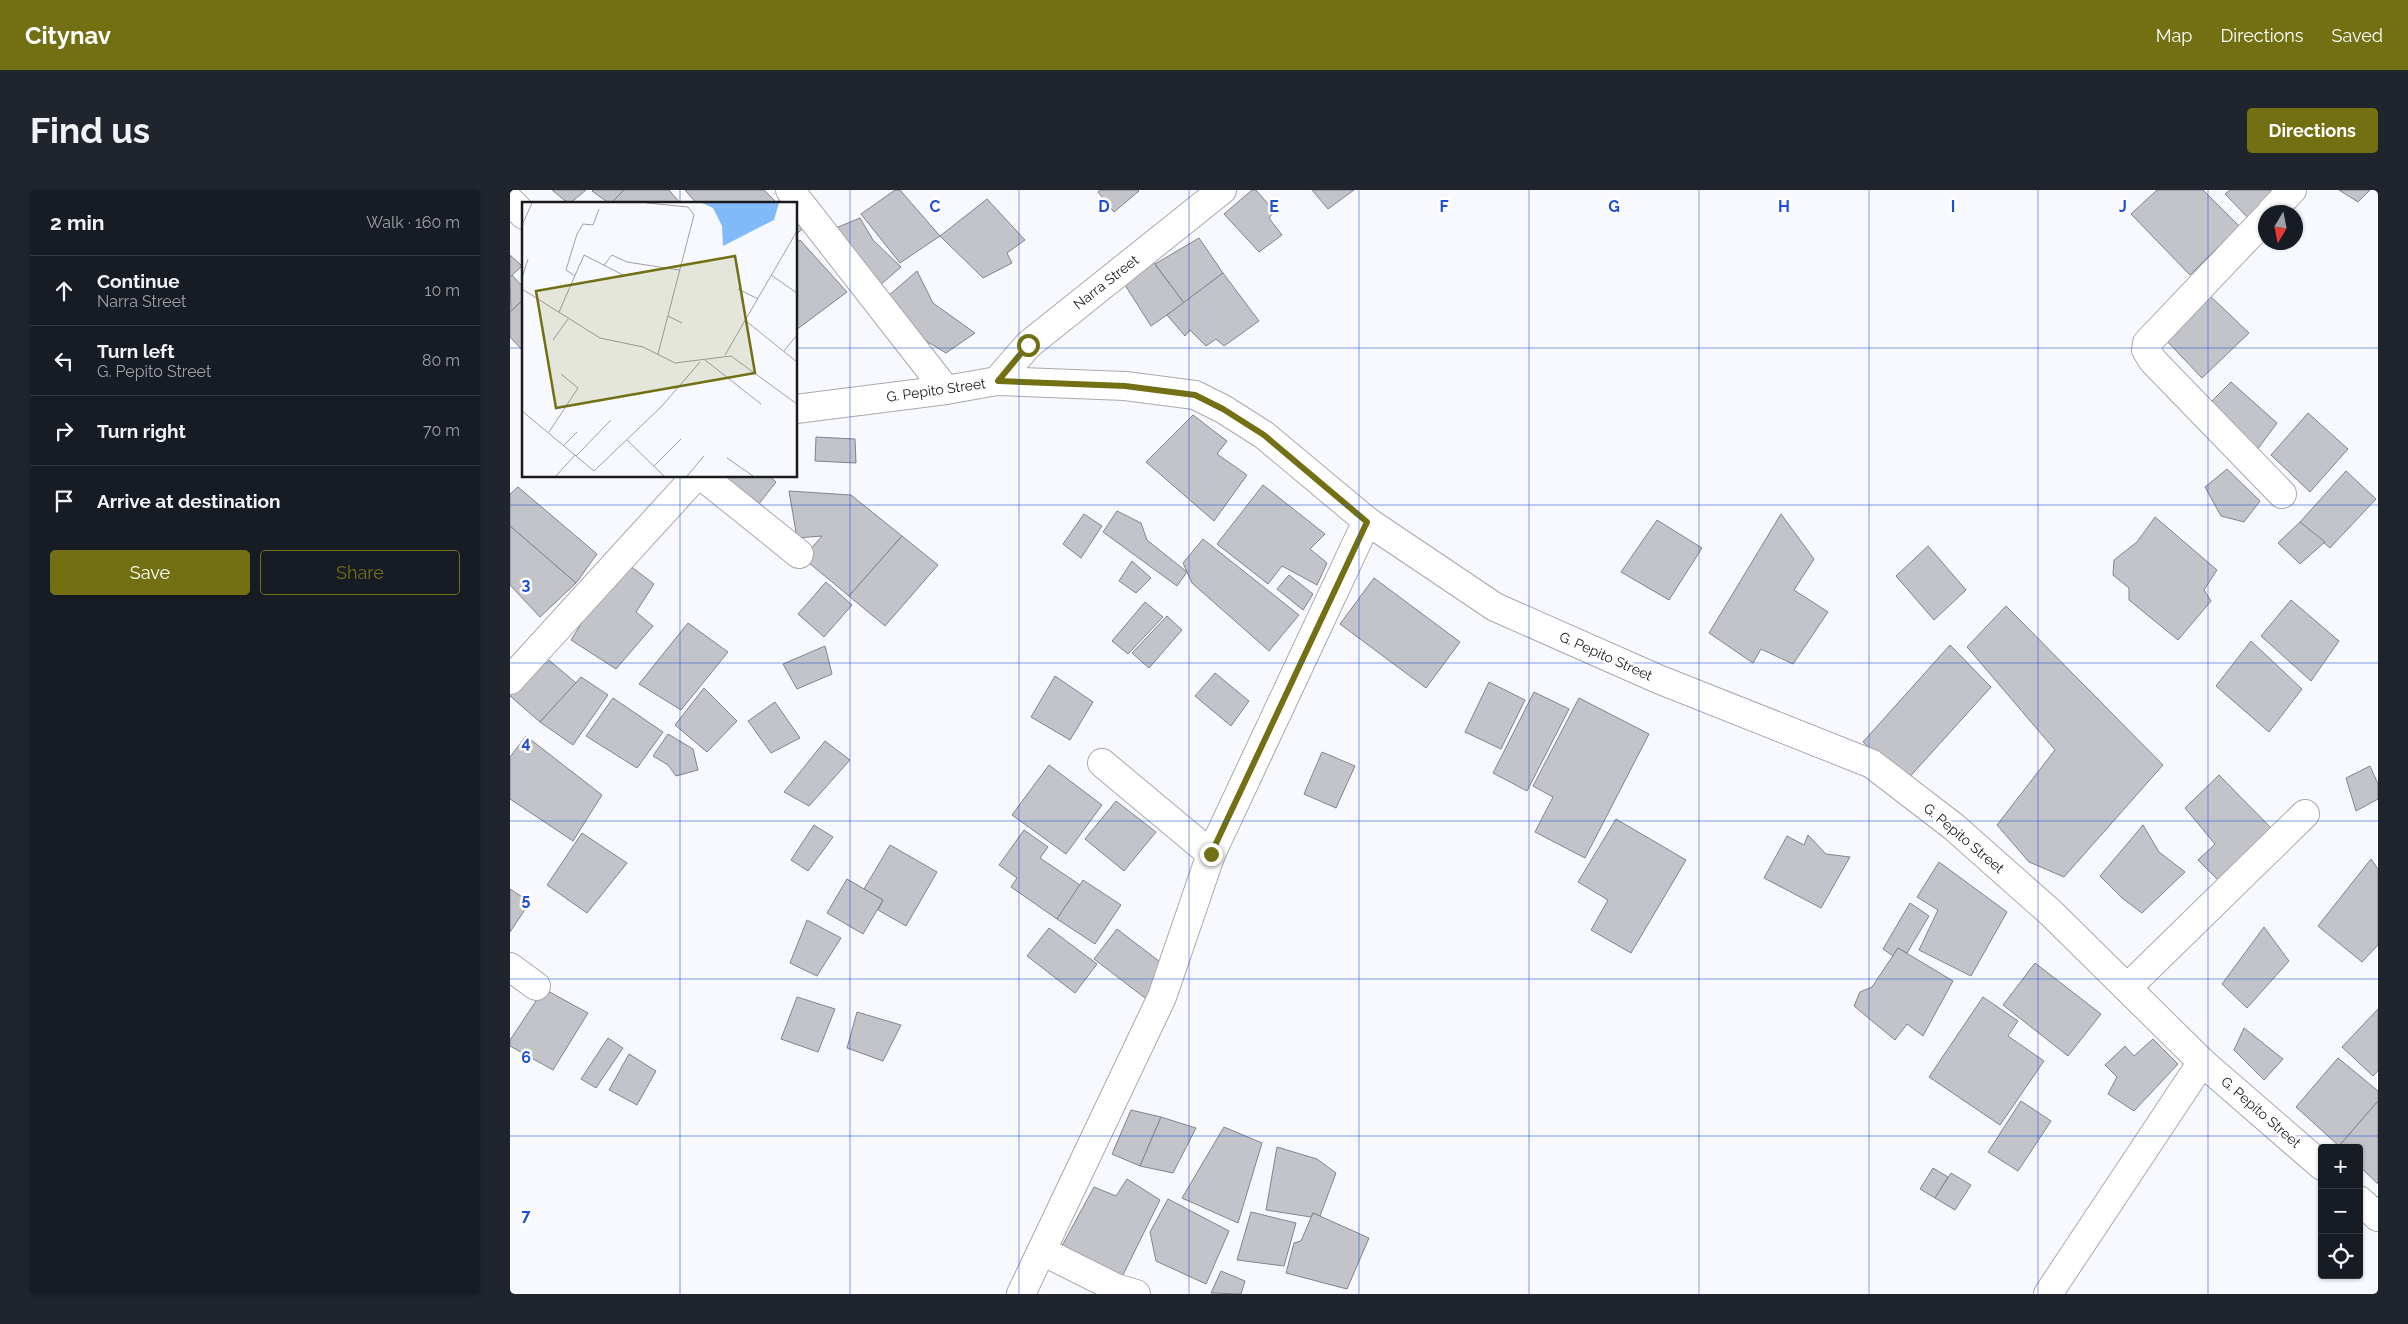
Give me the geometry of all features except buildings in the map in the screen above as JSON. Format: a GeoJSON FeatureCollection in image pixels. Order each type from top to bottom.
{"type":"FeatureCollection","features":[{"type":"Feature","properties":{"kind":"street"},"geometry":{"type":"LineString","coordinates":[[790,190],[946,390]]}},
{"type":"Feature","properties":{"kind":"street","name":"Narra Street"},"geometry":{"type":"LineString","coordinates":[[998,381],[1028,345],[1222,190]]}},
{"type":"Feature","properties":{"kind":"street"},"geometry":{"type":"LineString","coordinates":[[2278,205],[2292,190]]}},
{"type":"Feature","properties":{"kind":"street"},"geometry":{"type":"LineString","coordinates":[[510,201],[522,213]]}},
{"type":"Feature","properties":{"kind":"street"},"geometry":{"type":"LineString","coordinates":[[2258,226],[2147,343],[2146,350],[2153,361],[2282,494]]}},
{"type":"Feature","properties":{"kind":"street","name":"G. Pepito Street"},"geometry":{"type":"LineString","coordinates":[[798,409],[946,390],[998,381],[1125,386],[1195,395],[1223,409],[1264,435],[1367,522],[1495,607],[1658,679],[1872,764],[1954,827],[2052,913],[2202,1062],[2318,1163]]}},
{"type":"Feature","properties":{"kind":"street"},"geometry":{"type":"LineString","coordinates":[[510,679],[694,478]]}},
{"type":"Feature","properties":{"kind":"street"},"geometry":{"type":"LineString","coordinates":[[704,478],[799,554]]}},
{"type":"Feature","properties":{"kind":"street"},"geometry":{"type":"LineString","coordinates":[[1021,1294],[1162,997],[1211,854],[1367,522]]}},
{"type":"Feature","properties":{"kind":"street"},"geometry":{"type":"LineString","coordinates":[[1102,763],[1211,854]]}},
{"type":"Feature","properties":{"kind":"street"},"geometry":{"type":"LineString","coordinates":[[2127,988],[2305,814]]}},
{"type":"Feature","properties":{"kind":"street"},"geometry":{"type":"LineString","coordinates":[[510,967],[536,986]]}},
{"type":"Feature","properties":{"kind":"street"},"geometry":{"type":"LineString","coordinates":[[2048,1294],[2202,1062]]}},
{"type":"Feature","properties":{"kind":"street"},"geometry":{"type":"LineString","coordinates":[[2363,1204],[2378,1217]]}},
{"type":"Feature","properties":{"kind":"street"},"geometry":{"type":"LineString","coordinates":[[1042,1252],[1116,1288],[1136,1294]]}},
{"type":"Feature","properties":{"kind":"route"},"geometry":{"type":"LineString","coordinates":[[1028,345],[998,381],[1125,386],[1195,395],[1223,409],[1264,435],[1367,522],[1211,854]]}}]}
